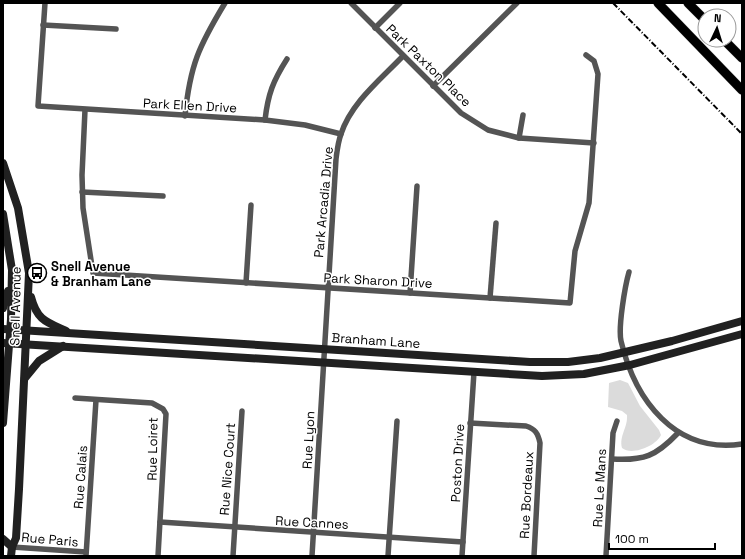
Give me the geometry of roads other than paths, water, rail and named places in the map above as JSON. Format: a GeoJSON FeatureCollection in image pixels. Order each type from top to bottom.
{"type":"FeatureCollection","features":[{"type":"Feature","properties":{"kind":"main road"},"geometry":{"type":"LineString","coordinates":[[658,3],[742,90]]}},
{"type":"Feature","properties":{"kind":"main road"},"geometry":{"type":"LineString","coordinates":[[688,3],[697,12]]}},
{"type":"Feature","properties":{"kind":"main road"},"geometry":{"type":"LineString","coordinates":[[732,48],[742,58]]}},
{"type":"Feature","properties":{"kind":"main road","name":"Snell Avenue"},"geometry":{"type":"LineString","coordinates":[[3,163],[18,208],[29,264],[30,292],[16,534],[11,556]]}},
{"type":"Feature","properties":{"kind":"main road"},"geometry":{"type":"LineString","coordinates":[[3,180],[12,188]]}},
{"type":"Feature","properties":{"kind":"main road","name":"Snell Avenue"},"geometry":{"type":"LineString","coordinates":[[3,214],[12,270],[6,343],[7,379],[3,423]]}},
{"type":"Feature","properties":{"kind":"main road"},"geometry":{"type":"LineString","coordinates":[[3,308],[12,270]]}},
{"type":"Feature","properties":{"kind":"main road"},"geometry":{"type":"LineString","coordinates":[[30,292],[38,316],[46,323],[70,333]]}},
{"type":"Feature","properties":{"kind":"main road","name":"Branham Lane"},"geometry":{"type":"LineString","coordinates":[[7,329],[530,362],[568,362],[625,352],[742,320]]}},
{"type":"Feature","properties":{"kind":"main road","name":"Branham Lane"},"geometry":{"type":"LineString","coordinates":[[6,343],[542,376],[571,375],[630,365],[742,334]]}},
{"type":"Feature","properties":{"kind":"main road"},"geometry":{"type":"LineString","coordinates":[[25,378],[39,361],[63,346]]}},
{"type":"Feature","properties":{"kind":"main road"},"geometry":{"type":"LineString","coordinates":[[3,367],[7,379]]}},
{"type":"Feature","properties":{"kind":"main road"},"geometry":{"type":"LineString","coordinates":[[3,539],[12,547]]}},
{"type":"Feature","properties":{"kind":"street"},"geometry":{"type":"LineString","coordinates":[[44,3],[43,25],[116,29]]}},
{"type":"Feature","properties":{"kind":"street"},"geometry":{"type":"LineString","coordinates":[[185,116],[188,84],[196,57],[204,38],[225,3]]}},
{"type":"Feature","properties":{"kind":"street","name":"Park Paxton Place"},"geometry":{"type":"LineString","coordinates":[[351,3],[433,86],[466,117],[488,130],[519,138],[594,143]]}},
{"type":"Feature","properties":{"kind":"street"},"geometry":{"type":"LineString","coordinates":[[375,28],[400,3]]}},
{"type":"Feature","properties":{"kind":"street"},"geometry":{"type":"LineString","coordinates":[[433,86],[517,3]]}},
{"type":"Feature","properties":{"kind":"street","name":"Park Ellen Drive"},"geometry":{"type":"LineString","coordinates":[[43,25],[38,106],[265,120],[304,125],[341,134]]}},
{"type":"Feature","properties":{"kind":"street","name":"Park Sharon Drive"},"geometry":{"type":"LineString","coordinates":[[85,110],[82,192],[86,234],[93,273],[570,303],[575,251],[589,204],[594,143],[598,74],[594,61],[586,55]]}},
{"type":"Feature","properties":{"kind":"street","name":"Park Arcadia Drive"},"geometry":{"type":"LineString","coordinates":[[324,349],[336,159],[341,134],[358,103],[403,56]]}},
{"type":"Feature","properties":{"kind":"street"},"geometry":{"type":"LineString","coordinates":[[265,120],[268,96],[274,79],[287,59]]}},
{"type":"Feature","properties":{"kind":"street"},"geometry":{"type":"LineString","coordinates":[[519,138],[523,115]]}},
{"type":"Feature","properties":{"kind":"street"},"geometry":{"type":"LineString","coordinates":[[410,293],[416,186]]}},
{"type":"Feature","properties":{"kind":"street"},"geometry":{"type":"LineString","coordinates":[[82,192],[163,196]]}},
{"type":"Feature","properties":{"kind":"street"},"geometry":{"type":"LineString","coordinates":[[246,283],[251,205]]}},
{"type":"Feature","properties":{"kind":"street"},"geometry":{"type":"LineString","coordinates":[[490,298],[496,223]]}},
{"type":"Feature","properties":{"kind":"street"},"geometry":{"type":"LineString","coordinates":[[629,272],[624,289],[621,340],[640,391],[651,408],[663,422],[678,433],[707,443],[723,445],[742,444]]}},
{"type":"Feature","properties":{"kind":"street","name":"Rue Lyon"},"geometry":{"type":"LineString","coordinates":[[312,556],[324,349]]}},
{"type":"Feature","properties":{"kind":"street","name":"Poston Drive"},"geometry":{"type":"LineString","coordinates":[[462,556],[474,372]]}},
{"type":"Feature","properties":{"kind":"street","name":"Rue Loiret"},"geometry":{"type":"LineString","coordinates":[[75,398],[152,403],[158,405],[166,414],[158,556]]}},
{"type":"Feature","properties":{"kind":"street","name":"Rue Calais"},"geometry":{"type":"LineString","coordinates":[[86,554],[96,400]]}},
{"type":"Feature","properties":{"kind":"street","name":"Rue Nice Court"},"geometry":{"type":"LineString","coordinates":[[233,556],[242,411]]}},
{"type":"Feature","properties":{"kind":"street"},"geometry":{"type":"LineString","coordinates":[[388,556],[397,421]]}},
{"type":"Feature","properties":{"kind":"street","name":"Rue Le Mans"},"geometry":{"type":"LineString","coordinates":[[606,556],[613,433],[617,421]]}},
{"type":"Feature","properties":{"kind":"street","name":"Rue Bordeaux"},"geometry":{"type":"LineString","coordinates":[[470,423],[526,426],[533,428],[539,435],[540,443],[534,556]]}},
{"type":"Feature","properties":{"kind":"street"},"geometry":{"type":"LineString","coordinates":[[612,460],[626,460],[646,457],[662,450],[678,433]]}},
{"type":"Feature","properties":{"kind":"street","name":"Rue Cannes"},"geometry":{"type":"LineString","coordinates":[[160,522],[463,542]]}},
{"type":"Feature","properties":{"kind":"street","name":"Rue Paris"},"geometry":{"type":"LineString","coordinates":[[12,547],[86,554]]}},
{"type":"Feature","properties":{"kind":"railway"},"geometry":{"type":"LineString","coordinates":[[613,3],[742,134]]}},
{"type":"Feature","properties":{"kind":"place","name":"Snell Avenue & Branham Lane"},"geometry":{"type":"Point","coordinates":[37,273]}}]}
